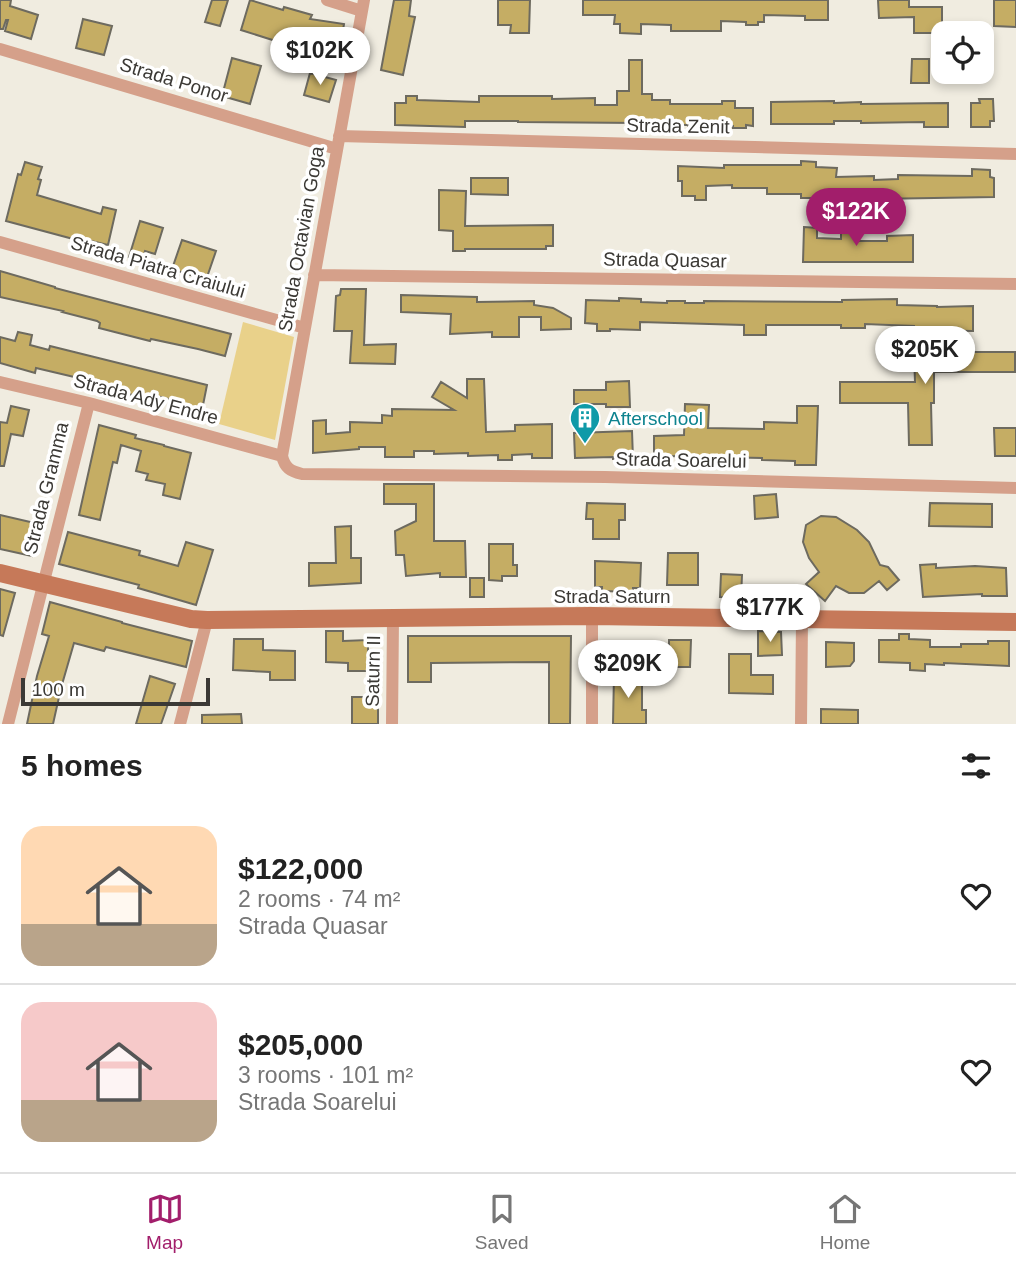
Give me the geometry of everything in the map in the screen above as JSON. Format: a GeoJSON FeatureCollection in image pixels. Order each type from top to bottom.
{"type":"FeatureCollection","features":[{"type":"Feature","properties":{"kind":"street"},"geometry":{"type":"LineString","coordinates":[[327,0],[363,5]]}},
{"type":"Feature","properties":{"kind":"street","name":"Strada Octavian Goga"},"geometry":{"type":"LineString","coordinates":[[282,456],[363,5]]}},
{"type":"Feature","properties":{"kind":"street","name":"Strada Ponor"},"geometry":{"type":"LineString","coordinates":[[0,49],[338,143]]}},
{"type":"Feature","properties":{"kind":"street","name":"Strada Zenit"},"geometry":{"type":"LineString","coordinates":[[338,143],[1016,154]]}},
{"type":"Feature","properties":{"kind":"street","name":"Strada Piatra Craiului"},"geometry":{"type":"LineString","coordinates":[[0,242],[305,328]]}},
{"type":"Feature","properties":{"kind":"street","name":"Strada Quasar"},"geometry":{"type":"LineString","coordinates":[[314,275],[1016,284]]}},
{"type":"Feature","properties":{"kind":"street","name":"Strada Ady Endre"},"geometry":{"type":"LineString","coordinates":[[0,382],[89,403],[282,456]]}},
{"type":"Feature","properties":{"kind":"street","name":"Strada Gramma"},"geometry":{"type":"LineString","coordinates":[[8,724],[89,403]]}},
{"type":"Feature","properties":{"kind":"street","name":"Strada Soarelui"},"geometry":{"type":"LineString","coordinates":[[282,456],[290,471],[302,474],[605,477],[1016,488]]}},
{"type":"Feature","properties":{"kind":"street","name":"Strada Gramma"},"geometry":{"type":"LineString","coordinates":[[0,573],[207,620]]}},
{"type":"Feature","properties":{"kind":"street"},"geometry":{"type":"LineString","coordinates":[[592,616],[592,724]]}},
{"type":"Feature","properties":{"kind":"street","name":"Strada Saturn"},"geometry":{"type":"LineString","coordinates":[[207,620],[592,616],[1016,622]]}},
{"type":"Feature","properties":{"kind":"street","name":"Saturn II"},"geometry":{"type":"LineString","coordinates":[[391,724],[393,618]]}},
{"type":"Feature","properties":{"kind":"street"},"geometry":{"type":"LineString","coordinates":[[801,724],[802,619]]}},
{"type":"Feature","properties":{"kind":"street"},"geometry":{"type":"LineString","coordinates":[[180,724],[207,620]]}},
{"type":"Feature","properties":{"kind":"shaded area"},"geometry":{"type":"Polygon","coordinates":[[[243,322],[294,337],[275,440],[219,424],[243,322]]]}},
{"type":"Feature","properties":{"kind":"building"},"geometry":{"type":"Polygon","coordinates":[[[0,0],[11,0],[10,6],[38,15],[31,39],[5,31],[8,20],[3,29],[0,29],[0,0]]]}},
{"type":"Feature","properties":{"kind":"building"},"geometry":{"type":"Polygon","coordinates":[[[212,0],[228,0],[220,26],[205,22],[212,0]]]}},
{"type":"Feature","properties":{"kind":"building"},"geometry":{"type":"Polygon","coordinates":[[[250,0],[312,15],[310,19],[344,24],[341,42],[317,41],[317,37],[290,29],[285,44],[241,30],[250,0]]]}},
{"type":"Feature","properties":{"kind":"building"},"geometry":{"type":"Polygon","coordinates":[[[394,0],[411,0],[409,16],[415,17],[403,75],[381,70],[394,0]]]}},
{"type":"Feature","properties":{"kind":"building"},"geometry":{"type":"Polygon","coordinates":[[[498,0],[530,0],[529,33],[510,33],[511,25],[498,25],[498,0]]]}},
{"type":"Feature","properties":{"kind":"building"},"geometry":{"type":"Polygon","coordinates":[[[583,0],[828,0],[828,20],[805,20],[805,16],[764,15],[764,22],[758,22],[758,25],[721,21],[721,31],[671,31],[671,25],[641,24],[641,34],[620,33],[620,24],[614,24],[615,15],[583,15],[583,0]]]}},
{"type":"Feature","properties":{"kind":"building"},"geometry":{"type":"Polygon","coordinates":[[[878,0],[909,0],[909,7],[942,7],[942,21],[931,21],[931,33],[914,33],[914,17],[879,18],[878,0]]]}},
{"type":"Feature","properties":{"kind":"building"},"geometry":{"type":"Polygon","coordinates":[[[994,0],[1016,0],[1016,27],[994,26],[994,0]]]}},
{"type":"Feature","properties":{"kind":"building"},"geometry":{"type":"Polygon","coordinates":[[[83,19],[112,26],[104,55],[76,48],[83,19]]]}},
{"type":"Feature","properties":{"kind":"building"},"geometry":{"type":"Polygon","coordinates":[[[232,58],[261,66],[250,104],[222,96],[232,58]]]}},
{"type":"Feature","properties":{"kind":"building"},"geometry":{"type":"Polygon","coordinates":[[[912,59],[929,59],[929,83],[911,83],[912,59]]]}},
{"type":"Feature","properties":{"kind":"building"},"geometry":{"type":"Polygon","coordinates":[[[629,60],[642,60],[642,94],[652,94],[652,100],[670,100],[670,104],[722,104],[722,101],[735,101],[735,108],[753,108],[753,126],[733,128],[518,121],[465,121],[465,127],[395,125],[395,103],[406,103],[406,96],[417,96],[417,100],[479,102],[479,96],[552,96],[552,99],[595,98],[595,105],[617,105],[617,91],[629,91],[629,60]]]}},
{"type":"Feature","properties":{"kind":"building"},"geometry":{"type":"Polygon","coordinates":[[[310,73],[336,80],[329,102],[304,95],[310,73]]]}},
{"type":"Feature","properties":{"kind":"building"},"geometry":{"type":"Polygon","coordinates":[[[979,99],[993,99],[994,121],[990,121],[990,127],[971,127],[971,103],[980,103],[979,99]]]}},
{"type":"Feature","properties":{"kind":"building"},"geometry":{"type":"Polygon","coordinates":[[[834,101],[861,104],[948,103],[948,127],[924,127],[924,122],[834,121],[834,124],[771,124],[771,102],[834,101]]]}},
{"type":"Feature","properties":{"kind":"building"},"geometry":{"type":"Polygon","coordinates":[[[801,161],[816,162],[816,167],[837,168],[836,177],[874,176],[874,180],[898,179],[898,175],[972,176],[972,169],[990,170],[990,177],[994,178],[994,197],[874,199],[874,208],[845,208],[845,195],[801,198],[801,194],[767,194],[767,188],[732,188],[732,185],[706,186],[706,200],[695,200],[695,196],[682,196],[682,181],[678,181],[678,166],[724,168],[724,165],[801,165],[801,161]]]}},
{"type":"Feature","properties":{"kind":"building"},"geometry":{"type":"Polygon","coordinates":[[[25,162],[42,167],[37,195],[101,214],[103,207],[116,210],[108,245],[78,238],[77,240],[6,221],[18,174],[21,175],[25,162]]]}},
{"type":"Feature","properties":{"kind":"building"},"geometry":{"type":"Polygon","coordinates":[[[471,178],[508,178],[508,195],[471,194],[471,178]]]}},
{"type":"Feature","properties":{"kind":"building"},"geometry":{"type":"Polygon","coordinates":[[[439,190],[466,191],[465,226],[553,225],[553,246],[546,246],[546,249],[453,251],[453,231],[439,230],[439,190]]]}},
{"type":"Feature","properties":{"kind":"building"},"geometry":{"type":"Polygon","coordinates":[[[140,221],[163,228],[155,254],[145,251],[142,261],[129,257],[140,221]]]}},
{"type":"Feature","properties":{"kind":"building"},"geometry":{"type":"Polygon","coordinates":[[[804,227],[817,228],[817,238],[841,239],[841,228],[856,228],[857,241],[887,241],[887,236],[913,235],[913,262],[803,262],[804,227]]]}},
{"type":"Feature","properties":{"kind":"building"},"geometry":{"type":"Polygon","coordinates":[[[182,240],[216,251],[206,280],[172,269],[182,240]]]}},
{"type":"Feature","properties":{"kind":"building"},"geometry":{"type":"Polygon","coordinates":[[[0,271],[231,334],[225,356],[99,328],[100,323],[97,321],[0,297],[0,271]]]}},
{"type":"Feature","properties":{"kind":"building"},"geometry":{"type":"Polygon","coordinates":[[[341,289],[366,289],[364,345],[396,344],[395,364],[350,363],[352,331],[334,331],[336,296],[340,295],[341,289]]]}},
{"type":"Feature","properties":{"kind":"building"},"geometry":{"type":"Polygon","coordinates":[[[401,295],[477,297],[477,302],[534,301],[534,305],[553,308],[571,318],[571,329],[541,330],[541,317],[519,317],[519,337],[492,337],[492,332],[450,334],[451,314],[401,312],[401,295]]]}},
{"type":"Feature","properties":{"kind":"building"},"geometry":{"type":"Polygon","coordinates":[[[619,298],[667,303],[897,299],[897,305],[973,306],[973,331],[914,330],[914,326],[865,324],[865,328],[841,328],[841,325],[766,325],[766,335],[744,335],[744,325],[640,322],[640,330],[597,331],[597,324],[585,323],[586,300],[619,301],[619,298]]]}},
{"type":"Feature","properties":{"kind":"building"},"geometry":{"type":"Polygon","coordinates":[[[18,332],[32,335],[30,345],[49,350],[50,346],[207,385],[202,410],[161,397],[154,400],[86,384],[87,380],[36,368],[35,373],[0,363],[0,337],[15,341],[18,332]]]}},
{"type":"Feature","properties":{"kind":"building"},"geometry":{"type":"Polygon","coordinates":[[[914,352],[1015,352],[1015,372],[934,372],[934,403],[931,403],[932,445],[909,445],[908,403],[840,403],[840,382],[915,382],[914,352]]]}},
{"type":"Feature","properties":{"kind":"building"},"geometry":{"type":"Polygon","coordinates":[[[467,379],[484,379],[486,432],[515,431],[515,425],[552,424],[552,458],[532,458],[532,454],[512,455],[512,460],[498,460],[498,455],[434,454],[434,451],[414,451],[414,457],[385,457],[385,447],[359,447],[313,453],[313,421],[326,420],[326,434],[350,432],[350,422],[382,423],[382,415],[392,416],[392,409],[454,410],[432,397],[441,382],[467,398],[467,379]]]}},
{"type":"Feature","properties":{"kind":"building"},"geometry":{"type":"Polygon","coordinates":[[[629,381],[630,407],[574,404],[574,390],[606,390],[606,382],[629,381]]]}},
{"type":"Feature","properties":{"kind":"building"},"geometry":{"type":"Polygon","coordinates":[[[685,404],[709,405],[708,428],[764,429],[764,422],[797,423],[797,406],[818,406],[816,465],[795,465],[795,461],[762,458],[654,457],[654,436],[684,435],[685,404]]]}},
{"type":"Feature","properties":{"kind":"building"},"geometry":{"type":"Polygon","coordinates":[[[11,406],[29,410],[23,436],[11,434],[4,466],[0,466],[0,422],[7,423],[11,406]]]}},
{"type":"Feature","properties":{"kind":"building"},"geometry":{"type":"Polygon","coordinates":[[[99,425],[191,453],[180,499],[163,495],[165,484],[146,480],[148,474],[136,471],[141,451],[121,445],[117,463],[113,462],[100,520],[79,515],[99,425]]]}},
{"type":"Feature","properties":{"kind":"building"},"geometry":{"type":"Polygon","coordinates":[[[994,428],[1016,428],[1016,456],[995,456],[994,428]]]}},
{"type":"Feature","properties":{"kind":"building"},"geometry":{"type":"Polygon","coordinates":[[[632,431],[633,459],[575,458],[574,433],[632,431]]]}},
{"type":"Feature","properties":{"kind":"building"},"geometry":{"type":"Polygon","coordinates":[[[384,484],[434,484],[434,541],[465,541],[466,577],[440,577],[440,573],[406,576],[404,555],[396,555],[395,531],[416,521],[416,504],[384,504],[384,484]]]}},
{"type":"Feature","properties":{"kind":"building"},"geometry":{"type":"Polygon","coordinates":[[[776,494],[778,517],[755,519],[754,496],[776,494]]]}},
{"type":"Feature","properties":{"kind":"building"},"geometry":{"type":"Polygon","coordinates":[[[587,503],[625,504],[625,520],[619,520],[619,539],[593,539],[593,519],[586,519],[587,503]]]}},
{"type":"Feature","properties":{"kind":"building"},"geometry":{"type":"Polygon","coordinates":[[[930,503],[992,504],[992,527],[929,526],[930,503]]]}},
{"type":"Feature","properties":{"kind":"building"},"geometry":{"type":"Polygon","coordinates":[[[0,515],[39,524],[32,556],[0,549],[0,515]]]}},
{"type":"Feature","properties":{"kind":"building"},"geometry":{"type":"Polygon","coordinates":[[[821,516],[836,517],[857,530],[869,542],[880,565],[888,567],[899,580],[887,590],[879,581],[864,593],[849,593],[836,586],[825,601],[806,584],[819,572],[809,558],[803,542],[806,525],[821,516]]]}},
{"type":"Feature","properties":{"kind":"building"},"geometry":{"type":"Polygon","coordinates":[[[351,526],[351,558],[361,558],[361,583],[309,586],[309,563],[336,563],[335,527],[351,526]]]}},
{"type":"Feature","properties":{"kind":"building"},"geometry":{"type":"Polygon","coordinates":[[[68,532],[140,551],[139,555],[178,566],[186,542],[213,550],[196,605],[138,588],[139,585],[59,564],[68,532]]]}},
{"type":"Feature","properties":{"kind":"building"},"geometry":{"type":"Polygon","coordinates":[[[489,544],[513,544],[513,565],[517,565],[517,576],[502,576],[502,581],[489,580],[489,544]]]}},
{"type":"Feature","properties":{"kind":"building"},"geometry":{"type":"Polygon","coordinates":[[[668,553],[698,553],[698,585],[667,585],[668,553]]]}},
{"type":"Feature","properties":{"kind":"building"},"geometry":{"type":"Polygon","coordinates":[[[595,561],[641,563],[640,588],[633,588],[633,592],[602,591],[602,587],[595,587],[595,561]]]}},
{"type":"Feature","properties":{"kind":"building"},"geometry":{"type":"Polygon","coordinates":[[[936,564],[936,568],[1006,568],[1007,596],[982,594],[923,597],[920,565],[936,564]]]}},
{"type":"Feature","properties":{"kind":"building"},"geometry":{"type":"Polygon","coordinates":[[[721,574],[742,575],[741,598],[720,597],[721,574]]]}},
{"type":"Feature","properties":{"kind":"building"},"geometry":{"type":"Polygon","coordinates":[[[470,578],[484,578],[484,597],[470,597],[470,578]]]}},
{"type":"Feature","properties":{"kind":"building"},"geometry":{"type":"Polygon","coordinates":[[[0,589],[15,593],[3,636],[0,635],[0,589]]]}},
{"type":"Feature","properties":{"kind":"building"},"geometry":{"type":"Polygon","coordinates":[[[50,602],[192,641],[186,667],[106,647],[104,651],[74,643],[53,724],[27,724],[49,636],[42,634],[50,602]]]}},
{"type":"Feature","properties":{"kind":"building"},"geometry":{"type":"Polygon","coordinates":[[[326,631],[343,631],[343,641],[368,640],[368,671],[348,671],[348,663],[326,662],[326,631]]]}},
{"type":"Feature","properties":{"kind":"building"},"geometry":{"type":"Polygon","coordinates":[[[758,631],[781,632],[782,655],[758,656],[758,631]]]}},
{"type":"Feature","properties":{"kind":"building"},"geometry":{"type":"Polygon","coordinates":[[[899,634],[909,634],[909,639],[930,640],[930,647],[961,647],[961,644],[1009,641],[1009,666],[925,664],[925,671],[910,670],[910,663],[879,662],[879,640],[899,640],[899,634]]]}},
{"type":"Feature","properties":{"kind":"building"},"geometry":{"type":"Polygon","coordinates":[[[408,636],[571,636],[570,724],[549,724],[549,662],[431,663],[431,682],[408,682],[408,636]]]}},
{"type":"Feature","properties":{"kind":"building"},"geometry":{"type":"Polygon","coordinates":[[[234,639],[263,639],[263,650],[295,651],[295,680],[270,680],[270,672],[233,670],[234,639]]]}},
{"type":"Feature","properties":{"kind":"building"},"geometry":{"type":"Polygon","coordinates":[[[669,640],[691,640],[690,667],[669,667],[669,640]]]}},
{"type":"Feature","properties":{"kind":"building"},"geometry":{"type":"Polygon","coordinates":[[[826,642],[854,643],[854,661],[850,666],[826,667],[826,642]]]}},
{"type":"Feature","properties":{"kind":"building"},"geometry":{"type":"Polygon","coordinates":[[[729,654],[751,654],[751,675],[773,675],[773,694],[729,693],[729,654]]]}},
{"type":"Feature","properties":{"kind":"building"},"geometry":{"type":"Polygon","coordinates":[[[614,675],[642,675],[642,710],[646,710],[646,724],[613,724],[614,675]]]}},
{"type":"Feature","properties":{"kind":"building"},"geometry":{"type":"Polygon","coordinates":[[[150,676],[175,684],[161,724],[136,724],[150,676]]]}},
{"type":"Feature","properties":{"kind":"building"},"geometry":{"type":"Polygon","coordinates":[[[352,697],[378,697],[378,724],[352,724],[352,697]]]}},
{"type":"Feature","properties":{"kind":"building"},"geometry":{"type":"Polygon","coordinates":[[[821,709],[858,710],[858,724],[821,724],[821,709]]]}},
{"type":"Feature","properties":{"kind":"building"},"geometry":{"type":"Polygon","coordinates":[[[241,714],[242,724],[202,724],[202,715],[241,714]]]}},
{"type":"Feature","properties":{"kind":"place","name":"Afterschool"},"geometry":{"type":"Point","coordinates":[585,445]}}]}
